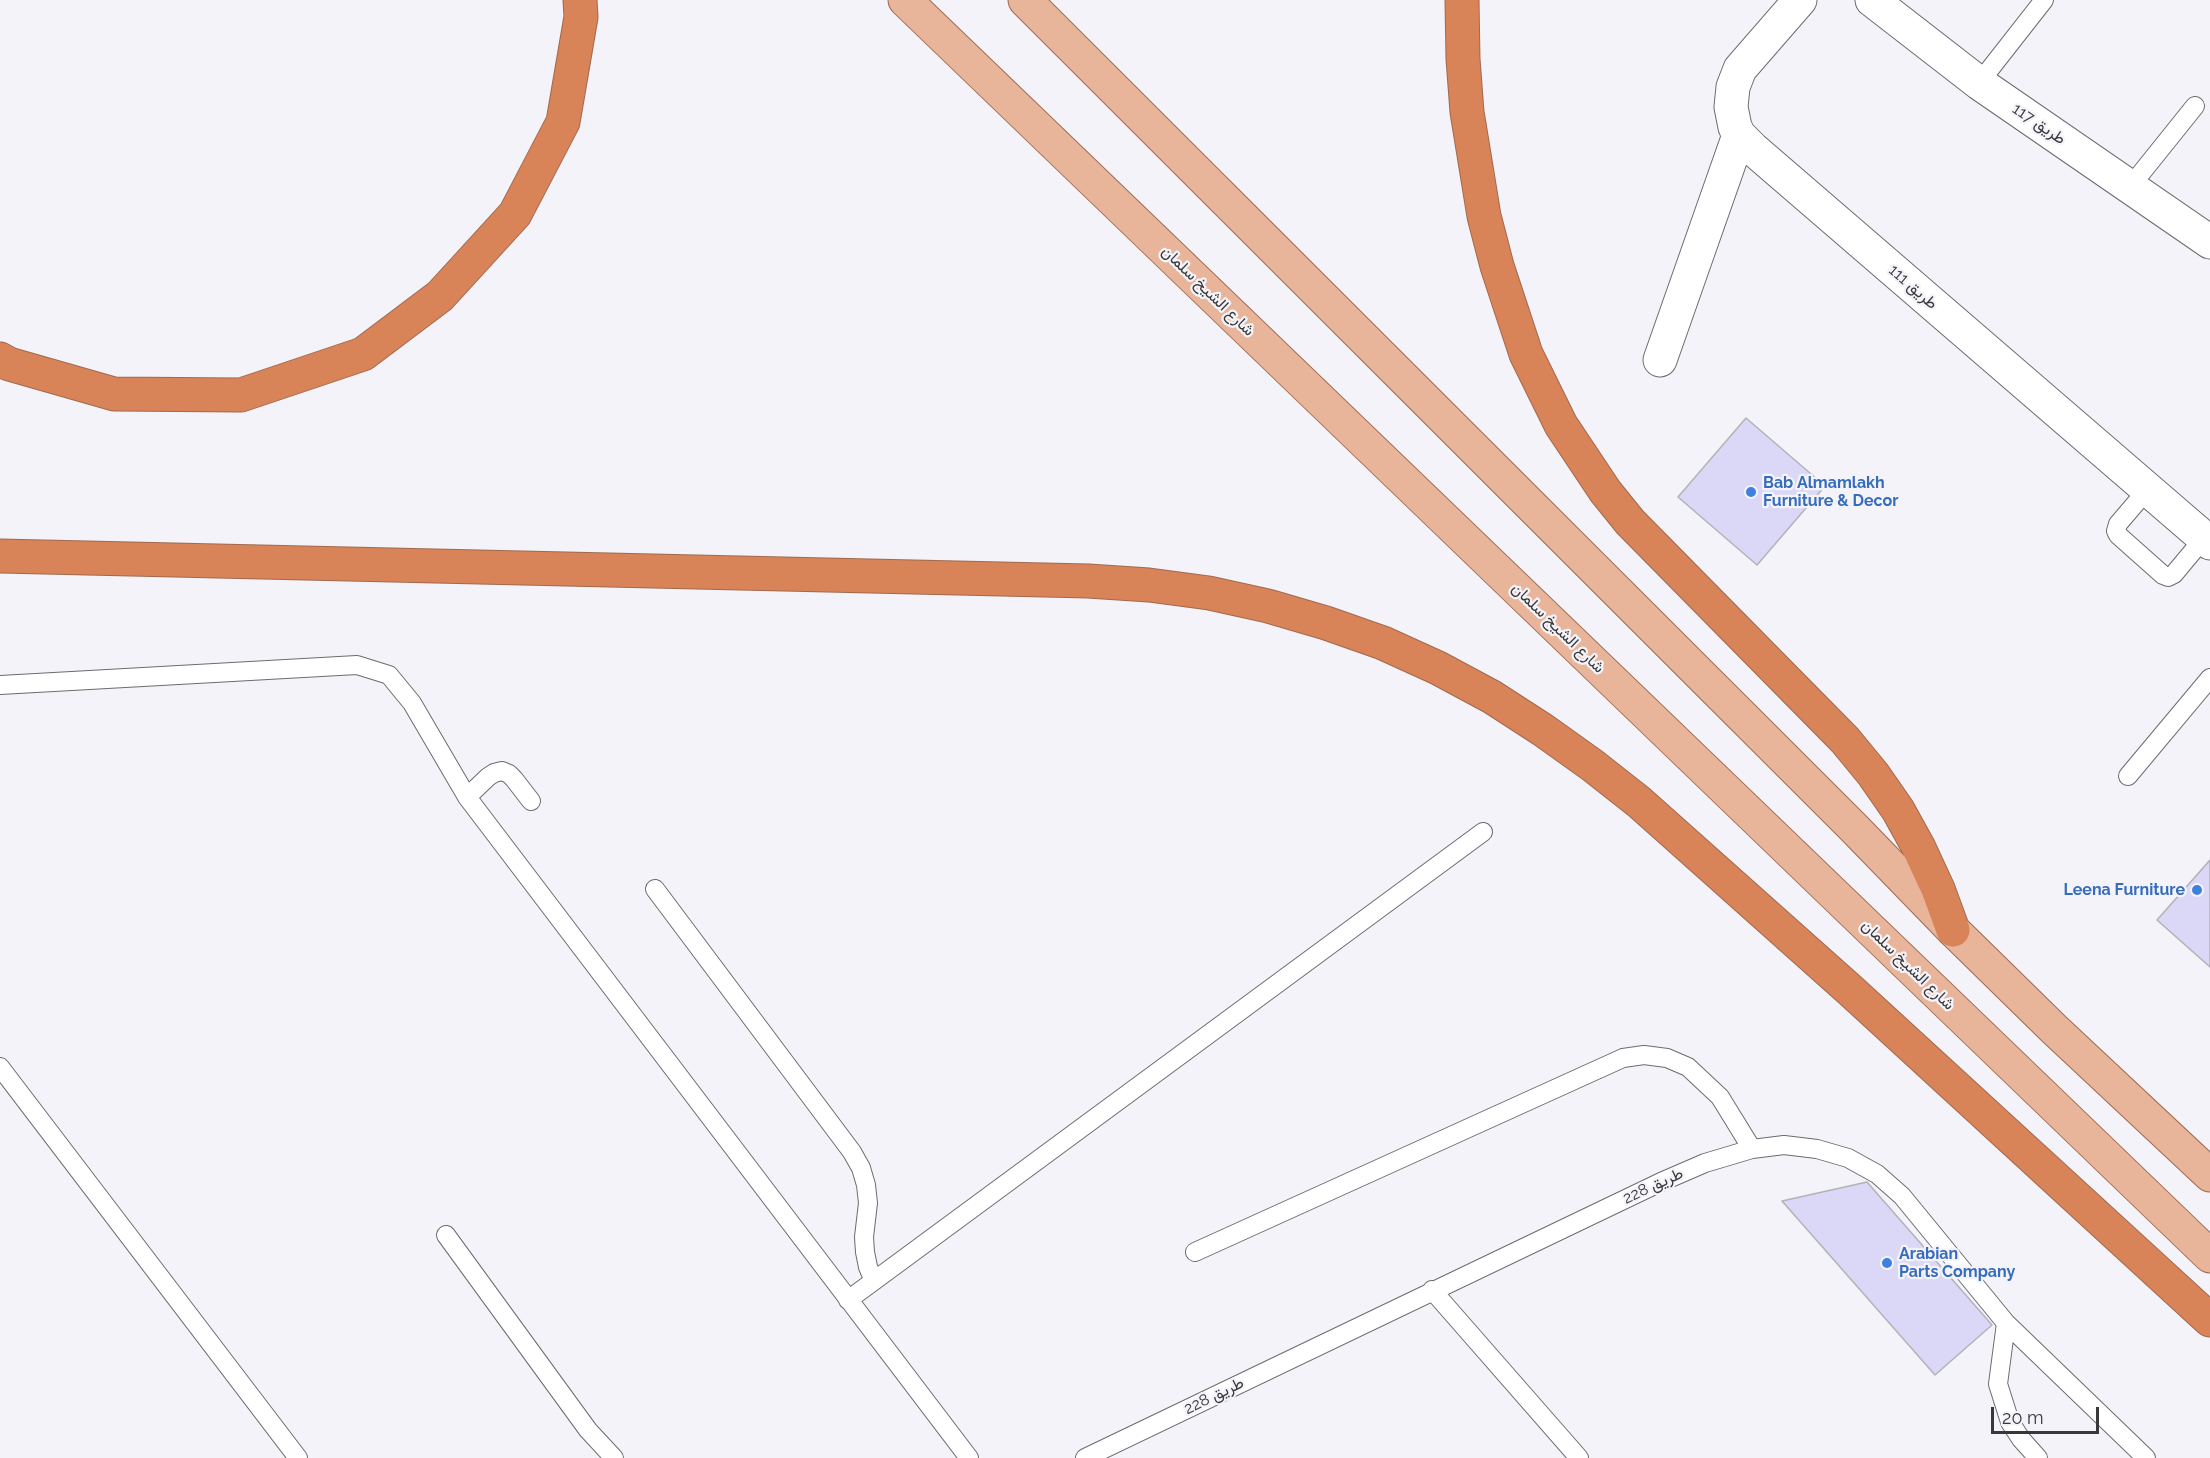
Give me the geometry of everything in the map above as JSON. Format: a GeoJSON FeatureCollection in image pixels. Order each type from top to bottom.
{"type":"FeatureCollection","features":[{"type":"Feature","properties":{"kind":"highway"},"geometry":{"type":"LineString","coordinates":[[0,359],[9,364],[114,394],[241,395],[363,354],[440,296],[515,214],[563,122],[581,17],[580,0]]}},
{"type":"Feature","properties":{"kind":"highway"},"geometry":{"type":"LineString","coordinates":[[1462,0],[1467,112],[1484,216],[1497,266],[1526,354],[1561,425],[1605,491],[1630,522],[1845,740],[1873,774],[1898,810],[1920,848],[1953,930]]}},
{"type":"Feature","properties":{"kind":"highway"},"geometry":{"type":"LineString","coordinates":[[0,556],[1088,581],[1149,585],[1209,593],[1326,622],[1438,668],[1492,697],[1543,730],[1599,771],[1675,834],[1850,990],[2210,1320]]}},
{"type":"Feature","properties":{"kind":"main road","name":"شارع الشيخ سلمان"},"geometry":{"type":"LineString","coordinates":[[905,0],[2210,1256]]}},
{"type":"Feature","properties":{"kind":"main road"},"geometry":{"type":"LineString","coordinates":[[1025,0],[1854,828],[1953,930],[2054,1029],[2210,1175]]}},
{"type":"Feature","properties":{"kind":"street"},"geometry":{"type":"LineString","coordinates":[[1660,360],[1739,135],[1734,127],[1731,107],[1733,87],[1740,69],[1800,0]]}},
{"type":"Feature","properties":{"kind":"street","name":"طريق 117"},"geometry":{"type":"LineString","coordinates":[[1872,0],[1979,83],[2210,242]]}},
{"type":"Feature","properties":{"kind":"street","name":"طريق 111"},"geometry":{"type":"LineString","coordinates":[[1739,135],[2207,540]]}},
{"type":"Feature","properties":{"kind":"lane"},"geometry":{"type":"LineString","coordinates":[[1979,83],[2044,0]]}},
{"type":"Feature","properties":{"kind":"lane"},"geometry":{"type":"LineString","coordinates":[[2130,187],[2194,106]]}},
{"type":"Feature","properties":{"kind":"lane"},"geometry":{"type":"LineString","coordinates":[[2147,490],[2118,524],[2116,531],[2163,575],[2168,577],[2174,574],[2207,540]]}},
{"type":"Feature","properties":{"kind":"lane"},"geometry":{"type":"LineString","coordinates":[[0,685],[357,665],[389,675],[406,696],[467,798],[969,1458]]}},
{"type":"Feature","properties":{"kind":"lane"},"geometry":{"type":"LineString","coordinates":[[2128,776],[2210,678]]}},
{"type":"Feature","properties":{"kind":"lane"},"geometry":{"type":"LineString","coordinates":[[467,798],[494,772],[502,771],[514,779],[531,801]]}},
{"type":"Feature","properties":{"kind":"lane"},"geometry":{"type":"LineString","coordinates":[[848,1300],[1483,832]]}},
{"type":"Feature","properties":{"kind":"lane"},"geometry":{"type":"LineString","coordinates":[[655,889],[852,1152],[861,1168],[868,1203],[864,1237],[865,1252],[874,1281]]}},
{"type":"Feature","properties":{"kind":"lane"},"geometry":{"type":"LineString","coordinates":[[1195,1252],[1623,1058],[1644,1055],[1667,1058],[1688,1067],[1720,1097],[1752,1149]]}},
{"type":"Feature","properties":{"kind":"lane"},"geometry":{"type":"LineString","coordinates":[[0,1067],[298,1458]]}},
{"type":"Feature","properties":{"kind":"lane","name":"طريق 228"},"geometry":{"type":"LineString","coordinates":[[1085,1458],[1661,1182],[1705,1163],[1752,1149],[1784,1145],[1817,1149],[1848,1158],[1877,1174],[1902,1196],[2006,1323],[2146,1458]]}},
{"type":"Feature","properties":{"kind":"lane"},"geometry":{"type":"LineString","coordinates":[[446,1234],[588,1430],[614,1458]]}},
{"type":"Feature","properties":{"kind":"lane"},"geometry":{"type":"LineString","coordinates":[[1432,1290],[1579,1458]]}},
{"type":"Feature","properties":{"kind":"lane"},"geometry":{"type":"LineString","coordinates":[[2006,1323],[1998,1384],[2010,1422],[2038,1458]]}},
{"type":"Feature","properties":{"kind":"building","name":"Bab Almamlakh Furniture & Decor"},"geometry":{"type":"Polygon","coordinates":[[[1746,418],[1825,486],[1757,565],[1678,497],[1746,418]]]}},
{"type":"Feature","properties":{"kind":"building","name":"Leena Furniture"},"geometry":{"type":"Polygon","coordinates":[[[2210,860],[2210,967],[2157,920],[2210,860]]]}},
{"type":"Feature","properties":{"kind":"building","name":"Arabian Parts Company"},"geometry":{"type":"Polygon","coordinates":[[[1867,1182],[1992,1325],[1935,1375],[1782,1201],[1867,1182]]]}},
{"type":"Feature","properties":{"kind":"place","name":"Bab Almamlakh Furniture & Decor"},"geometry":{"type":"Point","coordinates":[1751,492]}},
{"type":"Feature","properties":{"kind":"place","name":"Leena Furniture"},"geometry":{"type":"Point","coordinates":[2197,890]}},
{"type":"Feature","properties":{"kind":"place","name":"Arabian Parts Company"},"geometry":{"type":"Point","coordinates":[1887,1263]}}]}
